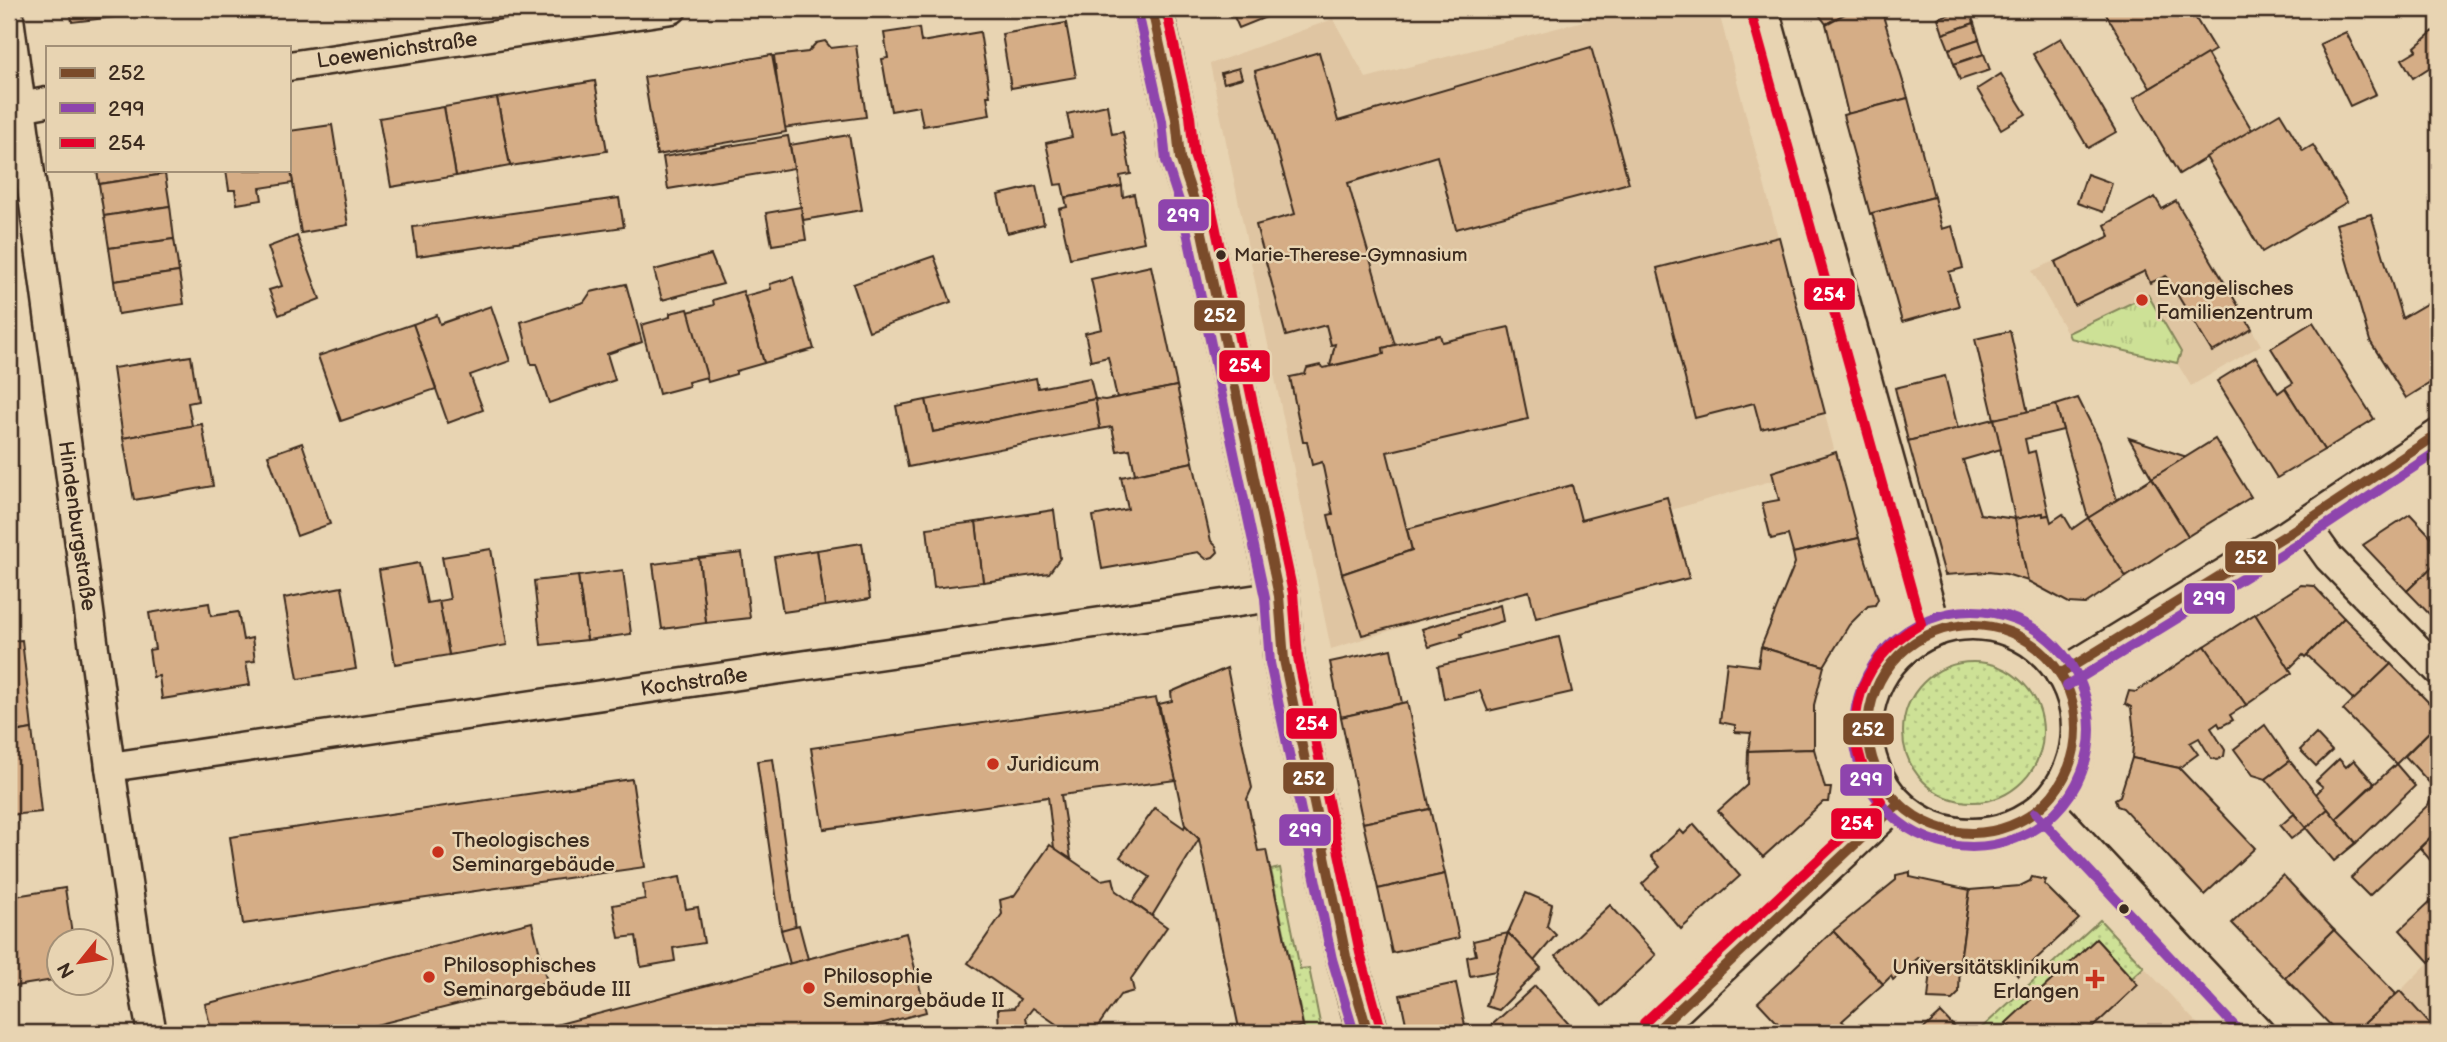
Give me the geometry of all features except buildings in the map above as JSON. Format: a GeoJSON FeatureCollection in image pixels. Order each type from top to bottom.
{"type":"FeatureCollection","features":[{"type":"Feature","properties":{"kind":"street","name":"Loewenichstraße"},"geometry":{"type":"LineString","coordinates":[[290,66],[672,9]]}},
{"type":"Feature","properties":{"kind":"street"},"geometry":{"type":"LineString","coordinates":[[1152,9],[1176,119],[1180,158],[1197,209],[1279,596],[1284,660],[1342,939],[1368,1033]]}},
{"type":"Feature","properties":{"kind":"street"},"geometry":{"type":"LineString","coordinates":[[1764,9],[1937,631]]}},
{"type":"Feature","properties":{"kind":"street","name":"Hindenburgstraße"},"geometry":{"type":"LineString","coordinates":[[9,18],[34,105],[110,767],[152,1033]]}},
{"type":"Feature","properties":{"kind":"street"},"geometry":{"type":"LineString","coordinates":[[2060,674],[2304,523],[2438,434]]}},
{"type":"Feature","properties":{"kind":"street"},"geometry":{"type":"LineString","coordinates":[[2304,523],[2329,558],[2438,670]]}},
{"type":"Feature","properties":{"kind":"street","name":"Kochstraße"},"geometry":{"type":"LineString","coordinates":[[110,767],[1279,596]]}},
{"type":"Feature","properties":{"kind":"street"},"geometry":{"type":"LineString","coordinates":[[1969,625],[1990,627],[2011,633],[2039,650],[2060,674],[2072,699],[2076,727],[2073,755],[2062,781],[2045,803],[2021,821],[1980,833],[1950,831],[1917,817],[1899,803],[1884,784],[1871,750],[1868,725],[1872,701],[1882,678],[1896,658],[1915,642],[1937,631],[1969,625]]}},
{"type":"Feature","properties":{"kind":"street"},"geometry":{"type":"LineString","coordinates":[[1654,1033],[1899,803]]}},
{"type":"Feature","properties":{"kind":"street"},"geometry":{"type":"LineString","coordinates":[[2045,803],[2260,1033]]}},
{"type":"Feature","properties":{"kind":"shaded area","name":"Marie-Therese-Gymnasium"},"geometry":{"type":"Polygon","coordinates":[[[1629,9],[1718,9],[1834,449],[1774,480],[1671,510],[1689,578],[1536,618],[1528,591],[1473,605],[1331,649],[1210,64],[1333,19],[1366,78],[1629,9]]]}},
{"type":"Feature","properties":{"kind":"shaded area","name":"Evangelisches Familienzentrum"},"geometry":{"type":"Polygon","coordinates":[[[2155,197],[2162,209],[2176,201],[2261,345],[2191,386],[2177,363],[2070,338],[2032,271],[2110,236],[2105,225],[2155,197]]]}},
{"type":"Feature","properties":{"kind":"shaded area","name":"Universitätsklinikum Erlangen"},"geometry":{"type":"Polygon","coordinates":[[[2100,920],[2206,1033],[1976,1033],[2100,920]]]}},
{"type":"Feature","properties":{"kind":"shaded area"},"geometry":{"type":"Polygon","coordinates":[[[2438,953],[2438,1033],[2354,1033],[2400,991],[2438,953]]]}},
{"type":"Feature","properties":{"kind":"green space"},"geometry":{"type":"Polygon","coordinates":[[[2148,295],[2181,352],[2177,363],[2070,338],[2068,333],[2148,295]]]}},
{"type":"Feature","properties":{"kind":"green space"},"geometry":{"type":"Polygon","coordinates":[[[1973,662],[2000,667],[2022,683],[2038,705],[2043,732],[2038,759],[2022,781],[2000,797],[1973,802],[1946,797],[1924,781],[1908,759],[1903,732],[1908,705],[1924,683],[1946,667],[1973,662]]]}},
{"type":"Feature","properties":{"kind":"green space"},"geometry":{"type":"Polygon","coordinates":[[[1280,868],[1300,969],[1309,968],[1322,1033],[1305,1033],[1271,870],[1280,868]]]}},
{"type":"Feature","properties":{"kind":"green space"},"geometry":{"type":"Polygon","coordinates":[[[2100,920],[2144,967],[2132,978],[2096,939],[2006,1023],[2015,1033],[1976,1033],[2100,920]]]}},
{"type":"Feature","properties":{"kind":"transit line","name":"252"},"geometry":{"type":"LineString","coordinates":[[1152,9],[1176,119],[1180,158],[1197,209],[1279,596],[1284,660],[1346,956],[1368,1033]]}},
{"type":"Feature","properties":{"kind":"transit line","name":"254"},"geometry":{"type":"LineString","coordinates":[[1166,9],[1190,116],[1194,155],[1211,206],[1293,593],[1298,658],[1360,953],[1381,1029]]}},
{"type":"Feature","properties":{"kind":"transit line","name":"299"},"geometry":{"type":"LineString","coordinates":[[1138,12],[1162,121],[1166,161],[1183,213],[1265,598],[1270,663],[1332,959],[1354,1033]]}},
{"type":"Feature","properties":{"kind":"transit line","name":"254"},"geometry":{"type":"LineString","coordinates":[[1644,1023],[1881,801],[1867,777],[1859,752],[1856,727],[1858,703],[1866,680],[1879,659],[1898,640],[1921,624],[1751,13]]}},
{"type":"Feature","properties":{"kind":"transit line","name":"252"},"geometry":{"type":"LineString","coordinates":[[2060,674],[2288,534],[2438,434]]}},
{"type":"Feature","properties":{"kind":"transit line","name":"299"},"geometry":{"type":"LineString","coordinates":[[2067,686],[2295,546],[2438,451]]}},
{"type":"Feature","properties":{"kind":"transit line","name":"299"},"geometry":{"type":"LineString","coordinates":[[1972,611],[2017,620],[2047,638],[2063,654],[2085,695],[2090,729],[2081,774],[2063,804],[2047,820],[2006,842],[1972,847],[1927,838],[1897,820],[1881,804],[1859,763],[1854,729],[1863,684],[1881,654],[1897,638],[1938,616],[1972,611]]}},
{"type":"Feature","properties":{"kind":"transit line","name":"252"},"geometry":{"type":"LineString","coordinates":[[1972,625],[2012,633],[2045,656],[2068,689],[2076,729],[2068,769],[2045,802],[2012,825],[1972,833],[1932,825],[1899,802],[1876,769],[1868,729],[1876,689],[1899,656],[1932,633],[1972,625]]}},
{"type":"Feature","properties":{"kind":"transit line","name":"252"},"geometry":{"type":"LineString","coordinates":[[1654,1033],[1899,803]]}},
{"type":"Feature","properties":{"kind":"transit line","name":"299"},"geometry":{"type":"LineString","coordinates":[[2035,813],[2241,1033]]}},
{"type":"Feature","properties":{"kind":"place","name":"Marie-Therese-Gymnasium"},"geometry":{"type":"Point","coordinates":[1221,255]}},
{"type":"Feature","properties":{"kind":"place","name":"Evangelisches Familienzentrum"},"geometry":{"type":"Point","coordinates":[2142,300]}},
{"type":"Feature","properties":{"kind":"place","name":"Juridicum"},"geometry":{"type":"Point","coordinates":[993,764]}},
{"type":"Feature","properties":{"kind":"place","name":"Theologisches Seminargebäude"},"geometry":{"type":"Point","coordinates":[438,852]}},
{"type":"Feature","properties":{"kind":"place","name":"Philosophisches Seminargebäude III"},"geometry":{"type":"Point","coordinates":[429,977]}},
{"type":"Feature","properties":{"kind":"place","name":"Universitätsklinikum Erlangen"},"geometry":{"type":"Point","coordinates":[2095,979]}},
{"type":"Feature","properties":{"kind":"place","name":"Philosophie Seminargebäude II"},"geometry":{"type":"Point","coordinates":[809,988]}}]}
